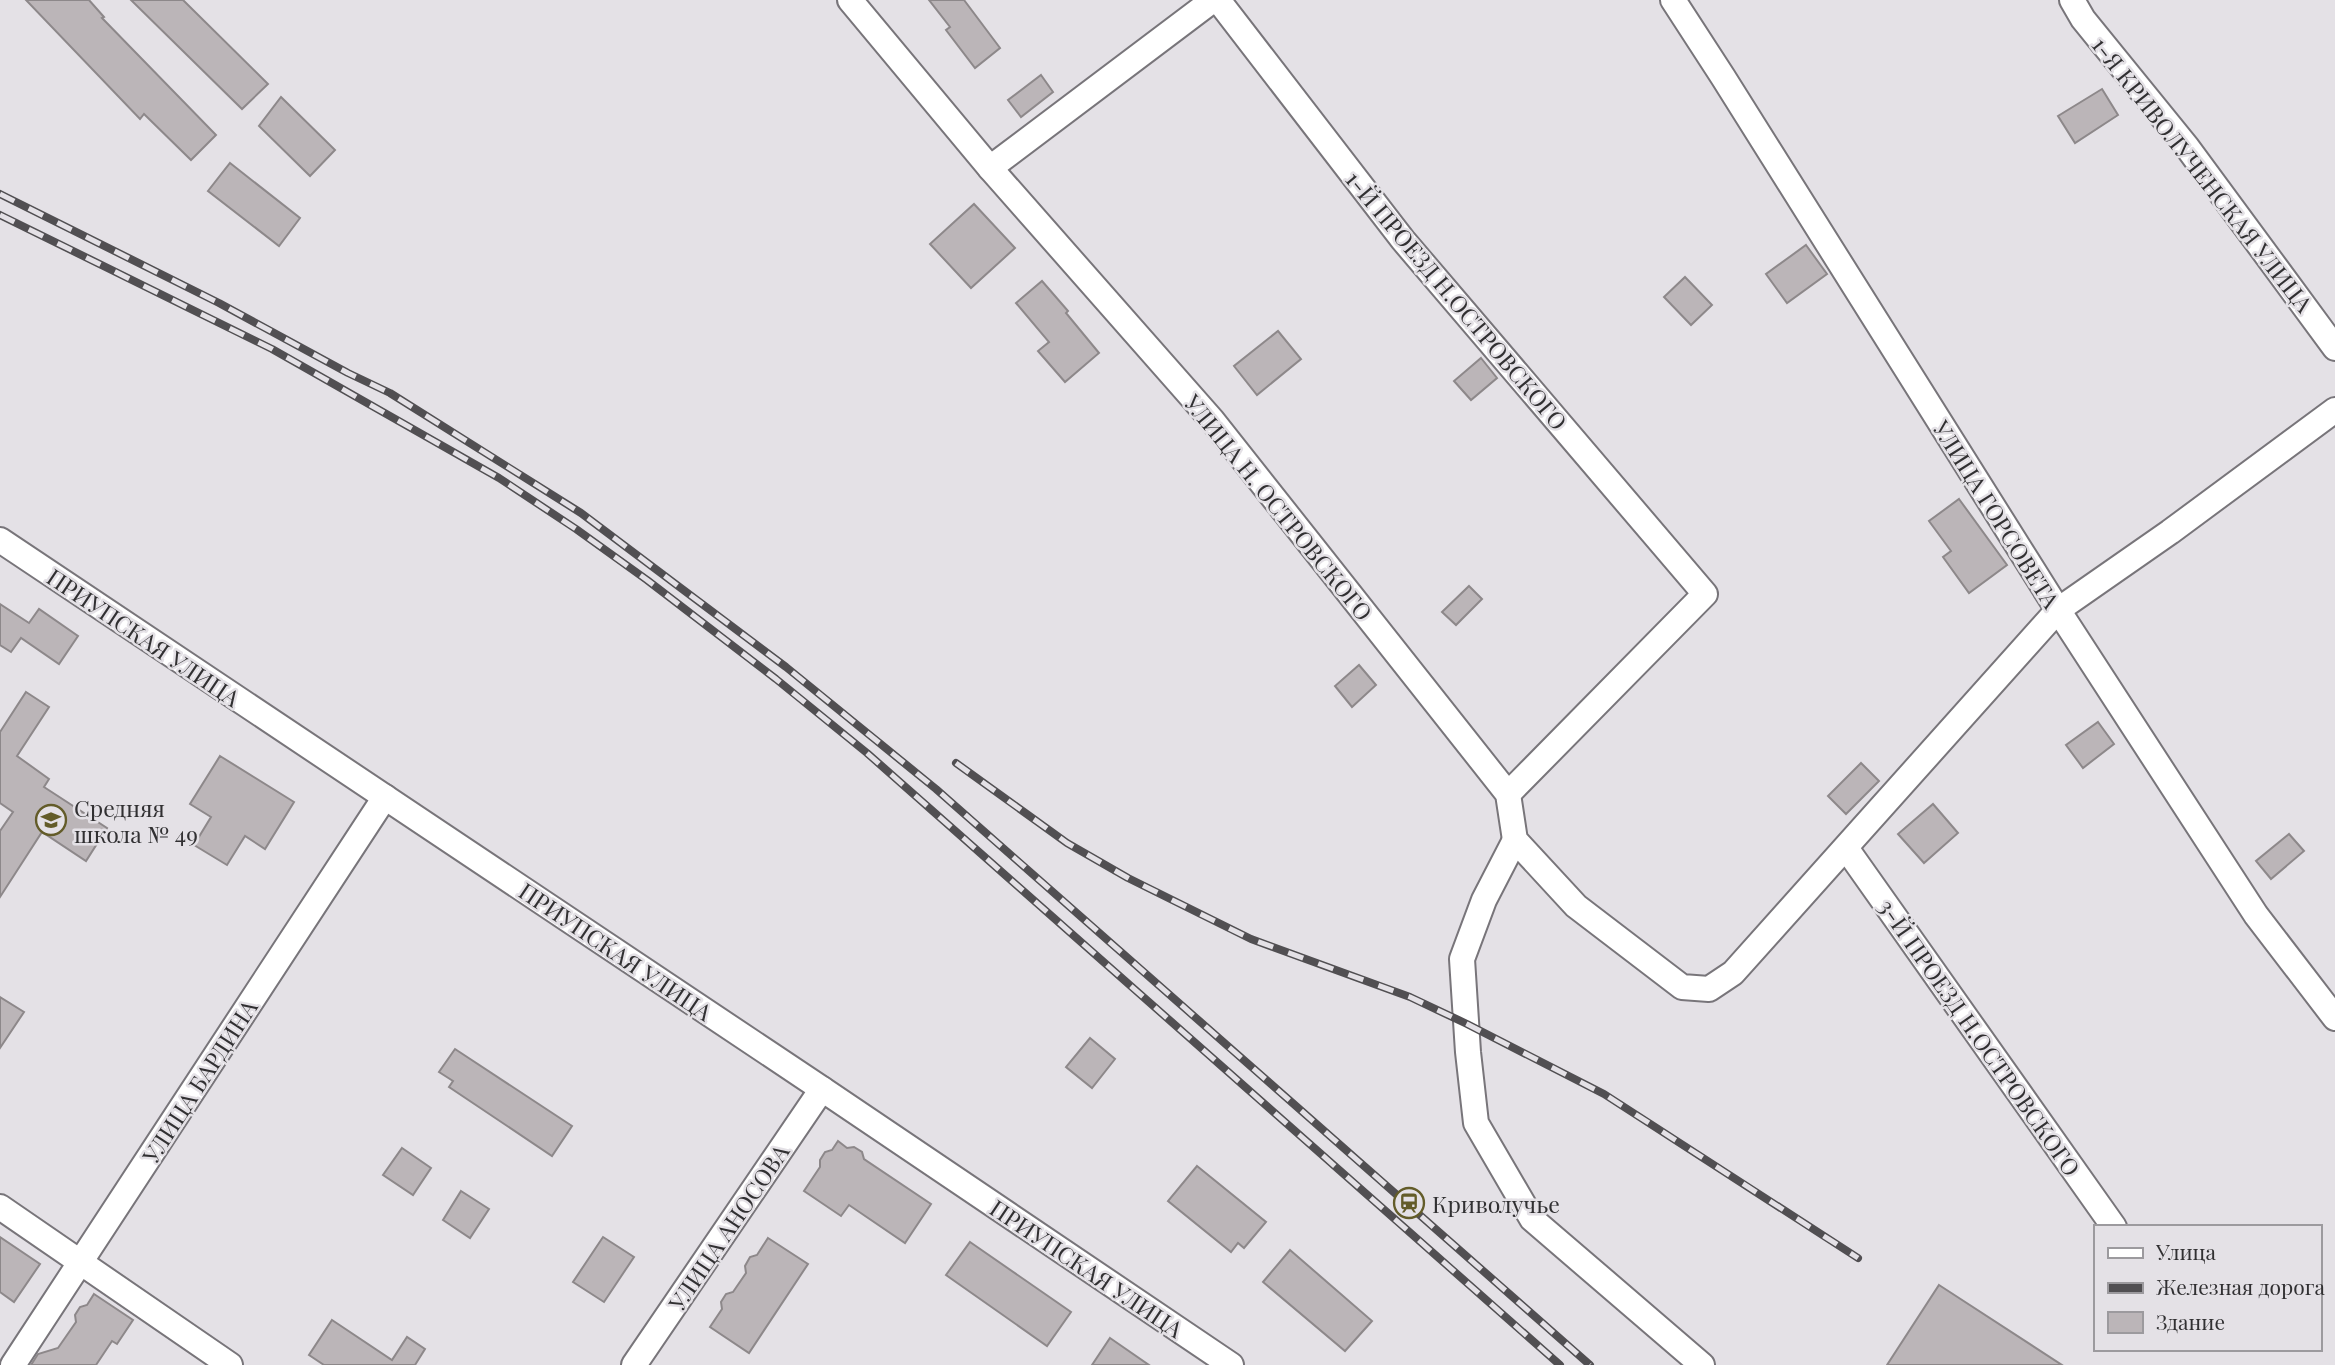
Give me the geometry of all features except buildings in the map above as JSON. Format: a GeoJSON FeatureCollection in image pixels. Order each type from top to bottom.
{"type":"FeatureCollection","features":[{"type":"Feature","properties":{"kind":"street","name":"УЛИЦА Н. ОСТРОВСКОГО"},"geometry":{"type":"LineString","coordinates":[[850,0],[990,168],[1212,420],[1508,794],[1516,840]]}},
{"type":"Feature","properties":{"kind":"street"},"geometry":{"type":"LineString","coordinates":[[990,168],[1215,0]]}},
{"type":"Feature","properties":{"kind":"street","name":"1-Й ПРОЕЗД Н.ОСТРОВСКОГО"},"geometry":{"type":"LineString","coordinates":[[1215,0],[1403,240],[1705,594],[1508,794]]}},
{"type":"Feature","properties":{"kind":"street","name":"УЛИЦА ГОРСОВЕТА"},"geometry":{"type":"LineString","coordinates":[[1672,0],[2057,610],[2256,915],[2335,1018]]}},
{"type":"Feature","properties":{"kind":"street","name":"1-Я КРИВОЛУЧЕНСКАЯ УЛИЦА"},"geometry":{"type":"LineString","coordinates":[[2072,0],[2082,19],[2187,147],[2335,348]]}},
{"type":"Feature","properties":{"kind":"street"},"geometry":{"type":"LineString","coordinates":[[1702,1365],[1532,1219],[1476,1123],[1462,959],[1484,900],[1516,840],[1576,906],[1682,987],[1709,989],[1733,973],[2057,610],[2171,532],[2335,410]]}},
{"type":"Feature","properties":{"kind":"street","name":"ПРИУПСКАЯ УЛИЦА"},"geometry":{"type":"LineString","coordinates":[[0,540],[1231,1365]]}},
{"type":"Feature","properties":{"kind":"street","name":"УЛИЦА БАРДИНА"},"geometry":{"type":"LineString","coordinates":[[13,1365],[384,797]]}},
{"type":"Feature","properties":{"kind":"street","name":"3-Й ПРОЕЗД Н.ОСТРОВСКОГО"},"geometry":{"type":"LineString","coordinates":[[1846,848],[2113,1225]]}},
{"type":"Feature","properties":{"kind":"street","name":"УЛИЦА АНОСОВА"},"geometry":{"type":"LineString","coordinates":[[634,1365],[822,1089]]}},
{"type":"Feature","properties":{"kind":"street"},"geometry":{"type":"LineString","coordinates":[[0,1207],[230,1365]]}},
{"type":"Feature","properties":{"kind":"railway"},"geometry":{"type":"LineString","coordinates":[[0,194],[219,303],[390,393],[581,513],[786,667],[936,789],[1590,1365]]}},
{"type":"Feature","properties":{"kind":"railway"},"geometry":{"type":"LineString","coordinates":[[0,215],[272,349],[499,478],[647,580],[867,753],[1560,1365]]}},
{"type":"Feature","properties":{"kind":"railway"},"geometry":{"type":"LineString","coordinates":[[956,763],[1067,843],[1128,878],[1251,939],[1410,997],[1604,1094],[1858,1258]]}},
{"type":"Feature","properties":{"kind":"place","name":"Средняя школа № 49"},"geometry":{"type":"Point","coordinates":[51,820]}},
{"type":"Feature","properties":{"kind":"place","name":"Криволучье"},"geometry":{"type":"Point","coordinates":[1409,1203]}}]}
